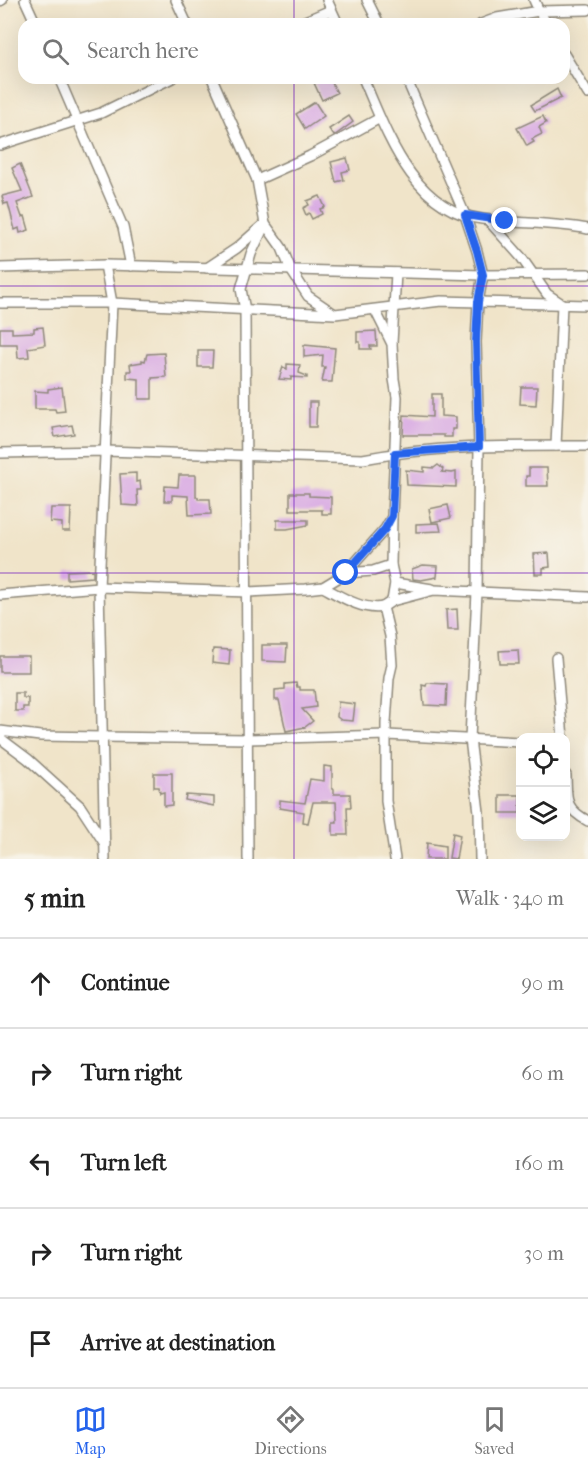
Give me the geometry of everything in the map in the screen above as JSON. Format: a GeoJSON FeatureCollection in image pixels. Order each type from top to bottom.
{"type":"FeatureCollection","features":[{"type":"Feature","properties":{"kind":"street"},"geometry":{"type":"LineString","coordinates":[[25,0],[33,18]]}},
{"type":"Feature","properties":{"kind":"street"},"geometry":{"type":"LineString","coordinates":[[176,0],[184,18]]}},
{"type":"Feature","properties":{"kind":"street"},"geometry":{"type":"LineString","coordinates":[[327,0],[335,18]]}},
{"type":"Feature","properties":{"kind":"street"},"geometry":{"type":"LineString","coordinates":[[367,0],[376,18]]}},
{"type":"Feature","properties":{"kind":"street"},"geometry":{"type":"LineString","coordinates":[[534,0],[543,18]]}},
{"type":"Feature","properties":{"kind":"street"},"geometry":{"type":"LineString","coordinates":[[312,18],[331,10]]}},
{"type":"Feature","properties":{"kind":"street"},"geometry":{"type":"LineString","coordinates":[[497,18],[539,11],[588,10]]}},
{"type":"Feature","properties":{"kind":"street"},"geometry":{"type":"LineString","coordinates":[[570,64],[588,94]]}},
{"type":"Feature","properties":{"kind":"street"},"geometry":{"type":"LineString","coordinates":[[62,84],[123,227],[131,266]]}},
{"type":"Feature","properties":{"kind":"street"},"geometry":{"type":"LineString","coordinates":[[0,146],[101,113],[160,84]]}},
{"type":"Feature","properties":{"kind":"street"},"geometry":{"type":"LineString","coordinates":[[215,84],[257,180],[265,224],[282,248],[291,270],[308,296],[335,314]]}},
{"type":"Feature","properties":{"kind":"street"},"geometry":{"type":"LineString","coordinates":[[366,84],[393,147],[422,189],[442,204],[465,215],[488,220],[565,224],[588,229]]}},
{"type":"Feature","properties":{"kind":"street"},"geometry":{"type":"LineString","coordinates":[[409,84],[465,215],[483,275],[478,302],[476,342],[479,447],[477,592],[470,739],[479,812],[480,859]]}},
{"type":"Feature","properties":{"kind":"street"},"geometry":{"type":"LineString","coordinates":[[257,180],[310,156],[380,118]]}},
{"type":"Feature","properties":{"kind":"street"},"geometry":{"type":"LineString","coordinates":[[488,220],[521,257],[547,294],[562,304]]}},
{"type":"Feature","properties":{"kind":"street"},"geometry":{"type":"LineString","coordinates":[[207,268],[237,248],[265,224]]}},
{"type":"Feature","properties":{"kind":"street"},"geometry":{"type":"LineString","coordinates":[[248,859],[245,310],[241,288],[251,254],[265,224]]}},
{"type":"Feature","properties":{"kind":"street"},"geometry":{"type":"LineString","coordinates":[[105,265],[112,303],[99,587],[105,859]]}},
{"type":"Feature","properties":{"kind":"street"},"geometry":{"type":"LineString","coordinates":[[0,268],[105,265],[483,275],[588,274]]}},
{"type":"Feature","properties":{"kind":"street"},"geometry":{"type":"LineString","coordinates":[[392,601],[395,583],[390,565],[397,397],[392,344],[396,273]]}},
{"type":"Feature","properties":{"kind":"street"},"geometry":{"type":"LineString","coordinates":[[0,303],[112,303],[335,314],[441,301],[588,305]]}},
{"type":"Feature","properties":{"kind":"street"},"geometry":{"type":"LineString","coordinates":[[556,446],[562,304]]}},
{"type":"Feature","properties":{"kind":"street"},"geometry":{"type":"LineString","coordinates":[[375,310],[392,344]]}},
{"type":"Feature","properties":{"kind":"street"},"geometry":{"type":"LineString","coordinates":[[0,453],[246,454],[363,459],[395,453],[479,447],[588,446]]}},
{"type":"Feature","properties":{"kind":"street"},"geometry":{"type":"LineString","coordinates":[[0,595],[99,587],[248,592],[323,587],[346,573],[385,529],[392,516]]}},
{"type":"Feature","properties":{"kind":"street"},"geometry":{"type":"LineString","coordinates":[[346,573],[373,571],[390,565]]}},
{"type":"Feature","properties":{"kind":"street"},"geometry":{"type":"LineString","coordinates":[[395,583],[434,590],[588,597]]}},
{"type":"Feature","properties":{"kind":"street"},"geometry":{"type":"LineString","coordinates":[[323,587],[359,604],[378,608],[392,601],[434,590]]}},
{"type":"Feature","properties":{"kind":"street"},"geometry":{"type":"LineString","coordinates":[[383,607],[390,636],[392,665],[389,678],[386,801],[395,859]]}},
{"type":"Feature","properties":{"kind":"street"},"geometry":{"type":"LineString","coordinates":[[556,658],[563,733]]}},
{"type":"Feature","properties":{"kind":"street"},"geometry":{"type":"LineString","coordinates":[[0,731],[40,736],[248,739],[387,735],[516,742]]}},
{"type":"Feature","properties":{"kind":"street"},"geometry":{"type":"LineString","coordinates":[[0,738],[28,759],[80,806],[105,844]]}},
{"type":"Feature","properties":{"kind":"street"},"geometry":{"type":"LineString","coordinates":[[567,787],[568,805],[578,816],[588,821]]}},
{"type":"Feature","properties":{"kind":"building"},"geometry":{"type":"Polygon","coordinates":[[[314,84],[332,84],[337,93],[322,100],[314,84]]]}},
{"type":"Feature","properties":{"kind":"building"},"geometry":{"type":"Polygon","coordinates":[[[557,89],[561,98],[535,111],[531,105],[557,89]]]}},
{"type":"Feature","properties":{"kind":"building"},"geometry":{"type":"Polygon","coordinates":[[[315,102],[324,116],[305,129],[296,114],[315,102]]]}},
{"type":"Feature","properties":{"kind":"building"},"geometry":{"type":"Polygon","coordinates":[[[349,116],[353,122],[334,136],[329,129],[349,116]]]}},
{"type":"Feature","properties":{"kind":"building"},"geometry":{"type":"Polygon","coordinates":[[[543,116],[546,123],[539,127],[542,134],[532,139],[534,142],[527,146],[517,128],[543,116]]]}},
{"type":"Feature","properties":{"kind":"building"},"geometry":{"type":"Polygon","coordinates":[[[347,158],[350,170],[342,172],[344,180],[336,182],[331,162],[347,158]]]}},
{"type":"Feature","properties":{"kind":"building"},"geometry":{"type":"Polygon","coordinates":[[[20,164],[33,197],[17,203],[22,217],[25,216],[29,230],[20,233],[19,228],[15,230],[8,203],[4,204],[2,196],[22,191],[12,168],[20,164]]]}},
{"type":"Feature","properties":{"kind":"building"},"geometry":{"type":"Polygon","coordinates":[[[320,196],[325,207],[320,209],[322,214],[312,219],[309,213],[306,215],[303,208],[309,205],[307,201],[320,196]]]}},
{"type":"Feature","properties":{"kind":"building"},"geometry":{"type":"Polygon","coordinates":[[[43,327],[45,345],[28,348],[29,357],[18,358],[17,344],[0,344],[0,328],[12,328],[12,333],[34,332],[34,328],[43,327]]]}},
{"type":"Feature","properties":{"kind":"building"},"geometry":{"type":"Polygon","coordinates":[[[376,331],[377,346],[370,346],[371,349],[360,349],[357,332],[376,331]]]}},
{"type":"Feature","properties":{"kind":"building"},"geometry":{"type":"Polygon","coordinates":[[[304,345],[335,348],[332,382],[322,382],[325,367],[322,367],[323,355],[304,357],[304,345]]]}},
{"type":"Feature","properties":{"kind":"building"},"geometry":{"type":"Polygon","coordinates":[[[198,351],[213,351],[212,367],[198,367],[198,351]]]}},
{"type":"Feature","properties":{"kind":"building"},"geometry":{"type":"Polygon","coordinates":[[[164,353],[166,377],[152,378],[152,399],[139,399],[139,379],[127,378],[127,371],[131,371],[130,364],[145,361],[147,354],[164,353]]]}},
{"type":"Feature","properties":{"kind":"building"},"geometry":{"type":"Polygon","coordinates":[[[287,364],[300,365],[299,373],[307,378],[279,379],[283,367],[287,369],[287,364]]]}},
{"type":"Feature","properties":{"kind":"building"},"geometry":{"type":"Polygon","coordinates":[[[62,387],[65,411],[35,409],[35,391],[48,392],[48,389],[62,387]]]}},
{"type":"Feature","properties":{"kind":"building"},"geometry":{"type":"Polygon","coordinates":[[[521,387],[537,387],[536,405],[520,404],[521,387]]]}},
{"type":"Feature","properties":{"kind":"building"},"geometry":{"type":"Polygon","coordinates":[[[432,394],[441,394],[441,416],[456,417],[456,429],[452,429],[452,437],[403,435],[404,415],[432,417],[432,394]]]}},
{"type":"Feature","properties":{"kind":"building"},"geometry":{"type":"Polygon","coordinates":[[[309,402],[317,402],[316,427],[309,427],[309,402]]]}},
{"type":"Feature","properties":{"kind":"building"},"geometry":{"type":"Polygon","coordinates":[[[72,425],[74,434],[55,437],[53,428],[72,425]]]}},
{"type":"Feature","properties":{"kind":"building"},"geometry":{"type":"Polygon","coordinates":[[[438,465],[443,469],[442,472],[456,472],[456,487],[407,485],[406,470],[424,472],[424,467],[434,468],[438,465]]]}},
{"type":"Feature","properties":{"kind":"building"},"geometry":{"type":"Polygon","coordinates":[[[529,468],[547,468],[548,486],[526,486],[529,468]]]}},
{"type":"Feature","properties":{"kind":"building"},"geometry":{"type":"Polygon","coordinates":[[[136,473],[136,482],[140,481],[141,490],[137,490],[138,506],[122,505],[120,474],[136,473]]]}},
{"type":"Feature","properties":{"kind":"building"},"geometry":{"type":"Polygon","coordinates":[[[179,475],[196,475],[196,497],[210,499],[211,514],[189,515],[188,496],[172,495],[172,501],[164,501],[165,486],[178,487],[179,475]]]}},
{"type":"Feature","properties":{"kind":"building"},"geometry":{"type":"Polygon","coordinates":[[[290,493],[309,493],[309,496],[331,497],[331,514],[322,514],[322,510],[290,510],[290,493]]]}},
{"type":"Feature","properties":{"kind":"building"},"geometry":{"type":"Polygon","coordinates":[[[448,505],[451,518],[432,522],[429,509],[448,505]]]}},
{"type":"Feature","properties":{"kind":"building"},"geometry":{"type":"Polygon","coordinates":[[[51,508],[71,508],[70,531],[62,531],[62,523],[50,522],[51,508]]]}},
{"type":"Feature","properties":{"kind":"building"},"geometry":{"type":"Polygon","coordinates":[[[277,520],[308,520],[308,525],[277,529],[277,520]]]}},
{"type":"Feature","properties":{"kind":"building"},"geometry":{"type":"Polygon","coordinates":[[[439,523],[441,531],[416,532],[416,524],[439,523]]]}},
{"type":"Feature","properties":{"kind":"building"},"geometry":{"type":"Polygon","coordinates":[[[549,553],[550,567],[543,568],[543,574],[535,574],[534,554],[549,553]]]}},
{"type":"Feature","properties":{"kind":"building"},"geometry":{"type":"Polygon","coordinates":[[[423,565],[438,566],[437,577],[413,579],[412,569],[423,565]]]}},
{"type":"Feature","properties":{"kind":"building"},"geometry":{"type":"Polygon","coordinates":[[[93,570],[93,577],[67,579],[67,571],[93,570]]]}},
{"type":"Feature","properties":{"kind":"building"},"geometry":{"type":"Polygon","coordinates":[[[457,609],[458,630],[447,630],[446,610],[457,609]]]}},
{"type":"Feature","properties":{"kind":"building"},"geometry":{"type":"Polygon","coordinates":[[[262,645],[287,645],[286,662],[262,661],[262,645]]]}},
{"type":"Feature","properties":{"kind":"building"},"geometry":{"type":"Polygon","coordinates":[[[213,649],[230,650],[229,665],[212,663],[213,649]]]}},
{"type":"Feature","properties":{"kind":"building"},"geometry":{"type":"Polygon","coordinates":[[[518,650],[519,664],[500,664],[499,651],[518,650]]]}},
{"type":"Feature","properties":{"kind":"building"},"geometry":{"type":"Polygon","coordinates":[[[0,656],[29,656],[29,672],[0,672],[0,656]]]}},
{"type":"Feature","properties":{"kind":"building"},"geometry":{"type":"Polygon","coordinates":[[[296,683],[300,690],[314,690],[316,707],[302,709],[313,721],[305,727],[286,731],[279,700],[275,700],[275,690],[285,689],[285,684],[296,683]]]}},
{"type":"Feature","properties":{"kind":"building"},"geometry":{"type":"Polygon","coordinates":[[[427,683],[447,684],[446,706],[424,705],[422,685],[426,686],[427,683]]]}},
{"type":"Feature","properties":{"kind":"building"},"geometry":{"type":"Polygon","coordinates":[[[15,693],[23,693],[23,698],[28,698],[28,707],[23,707],[23,711],[15,711],[15,693]]]}},
{"type":"Feature","properties":{"kind":"building"},"geometry":{"type":"Polygon","coordinates":[[[338,702],[355,704],[353,721],[341,720],[337,717],[338,702]]]}},
{"type":"Feature","properties":{"kind":"building"},"geometry":{"type":"Polygon","coordinates":[[[324,766],[332,767],[334,794],[350,794],[351,807],[347,807],[348,835],[333,835],[333,822],[337,822],[336,802],[313,802],[308,823],[303,822],[304,812],[280,808],[280,800],[305,803],[310,779],[324,781],[324,766]]]}},
{"type":"Feature","properties":{"kind":"building"},"geometry":{"type":"Polygon","coordinates":[[[154,773],[172,773],[172,805],[164,806],[164,792],[160,793],[159,787],[154,787],[154,773]]]}},
{"type":"Feature","properties":{"kind":"building"},"geometry":{"type":"Polygon","coordinates":[[[186,795],[214,797],[214,806],[185,800],[186,795]]]}},
{"type":"Feature","properties":{"kind":"building"},"geometry":{"type":"Polygon","coordinates":[[[500,795],[516,795],[516,813],[500,813],[500,795]]]}},
{"type":"Feature","properties":{"kind":"building"},"geometry":{"type":"Polygon","coordinates":[[[453,833],[460,835],[456,859],[449,858],[453,833]]]}},
{"type":"Feature","properties":{"kind":"building"},"geometry":{"type":"Polygon","coordinates":[[[427,843],[445,846],[445,859],[426,859],[427,843]]]}},
{"type":"Feature","properties":{"kind":"route"},"geometry":{"type":"LineString","coordinates":[[346,573],[385,529],[392,516],[395,453],[479,447],[476,342],[478,302],[483,275],[465,215],[479,219],[505,221]]}}]}
